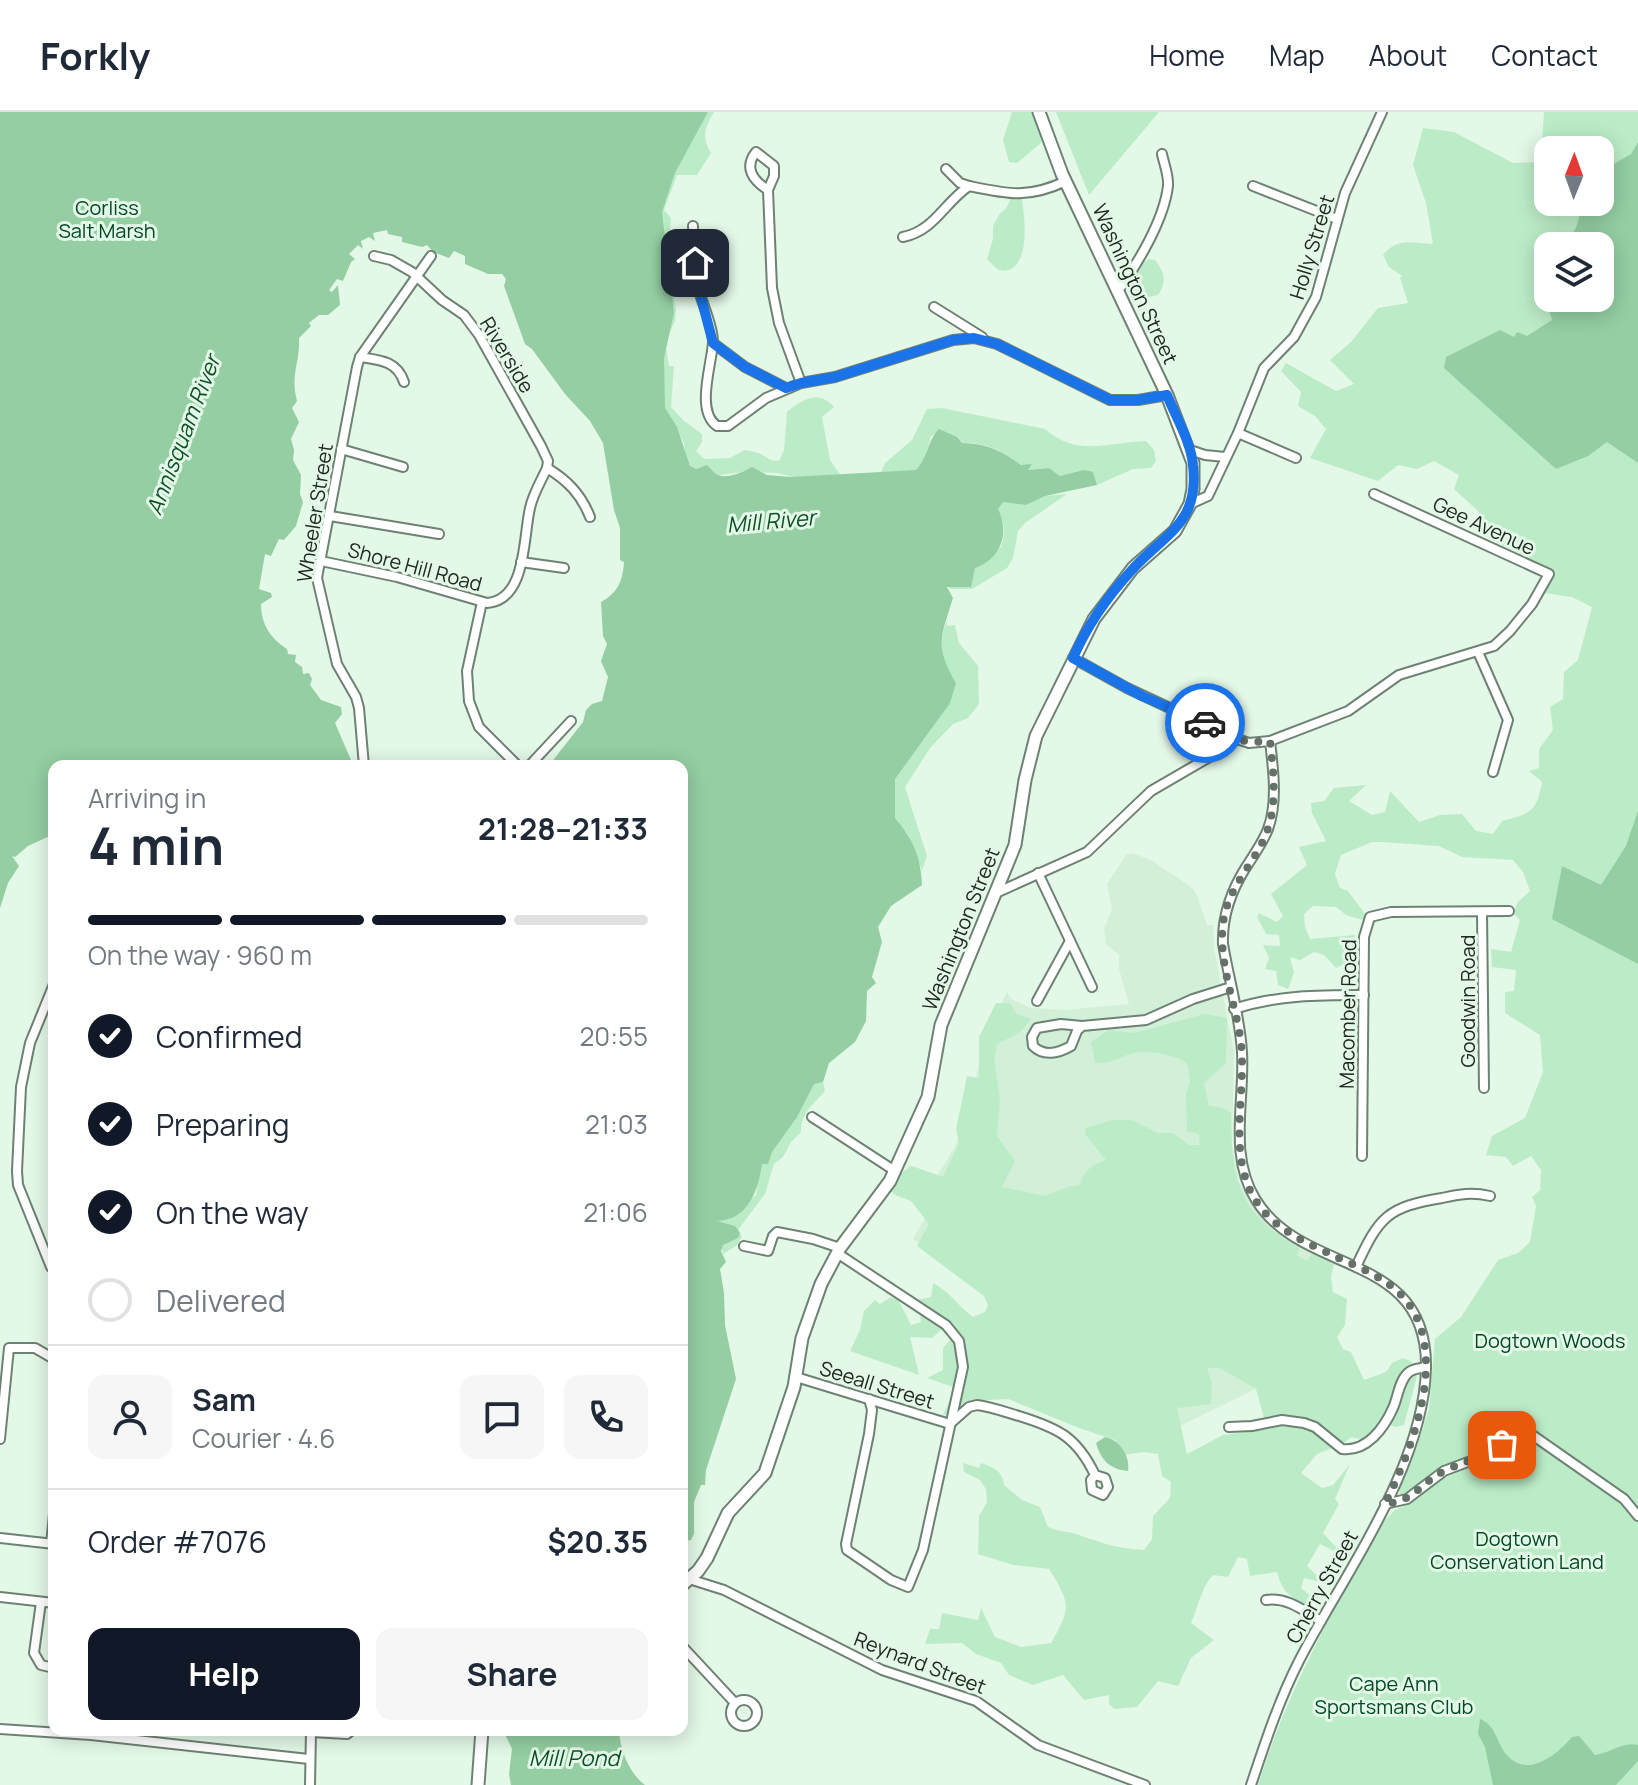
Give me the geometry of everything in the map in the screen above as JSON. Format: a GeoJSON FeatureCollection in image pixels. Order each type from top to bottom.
{"type":"FeatureCollection","features":[{"type":"Feature","properties":{"kind":"main road","name":"Washington Street"},"geometry":{"type":"LineString","coordinates":[[688,1580],[714,1547],[728,1513],[765,1473],[796,1377],[810,1313],[838,1251],[895,1171],[928,1097],[941,1025],[1015,845],[1031,752],[1073,658],[1094,619],[1124,579],[1175,531],[1190,504],[1193,463],[1190,450],[1066,181],[1039,112]]}},
{"type":"Feature","properties":{"kind":"main road"},"geometry":{"type":"LineString","coordinates":[[478,1785],[482,1736]]}},
{"type":"Feature","properties":{"kind":"street","name":"Holly Street"},"geometry":{"type":"LineString","coordinates":[[1190,504],[1208,496],[1264,368],[1294,337],[1310,310],[1349,184],[1382,112]]}},
{"type":"Feature","properties":{"kind":"street"},"geometry":{"type":"LineString","coordinates":[[1118,291],[1135,266],[1161,213],[1168,182],[1162,154]]}},
{"type":"Feature","properties":{"kind":"street"},"geometry":{"type":"LineString","coordinates":[[946,169],[960,183],[1018,195],[1031,194],[1066,181]]}},
{"type":"Feature","properties":{"kind":"street"},"geometry":{"type":"LineString","coordinates":[[903,237],[924,230],[957,194],[969,186]]}},
{"type":"Feature","properties":{"kind":"street"},"geometry":{"type":"LineString","coordinates":[[1253,186],[1337,219]]}},
{"type":"Feature","properties":{"kind":"street"},"geometry":{"type":"LineString","coordinates":[[768,190],[772,288],[779,323],[801,383]]}},
{"type":"Feature","properties":{"kind":"street"},"geometry":{"type":"LineString","coordinates":[[693,226],[697,282],[713,343],[706,405],[709,418],[717,426],[733,423],[766,398],[801,383],[835,377],[959,339],[986,340]]}},
{"type":"Feature","properties":{"kind":"street"},"geometry":{"type":"LineString","coordinates":[[374,256],[391,260],[417,276]]}},
{"type":"Feature","properties":{"kind":"street","name":"Wheeler Street"},"geometry":{"type":"LineString","coordinates":[[363,760],[359,708],[337,664],[317,578],[360,357],[431,256]]}},
{"type":"Feature","properties":{"kind":"street","name":"Riverside"},"geometry":{"type":"LineString","coordinates":[[417,276],[474,326],[545,454],[547,468]]}},
{"type":"Feature","properties":{"kind":"street"},"geometry":{"type":"LineString","coordinates":[[934,307],[986,340],[1110,400],[1138,400],[1167,395]]}},
{"type":"Feature","properties":{"kind":"street"},"geometry":{"type":"LineString","coordinates":[[713,343],[745,367],[786,388]]}},
{"type":"Feature","properties":{"kind":"street"},"geometry":{"type":"LineString","coordinates":[[360,357],[390,363],[399,369],[404,382]]}},
{"type":"Feature","properties":{"kind":"street"},"geometry":{"type":"LineString","coordinates":[[1238,433],[1296,458]]}},
{"type":"Feature","properties":{"kind":"street"},"geometry":{"type":"LineString","coordinates":[[341,449],[403,467]]}},
{"type":"Feature","properties":{"kind":"street"},"geometry":{"type":"LineString","coordinates":[[1190,450],[1225,457]]}},
{"type":"Feature","properties":{"kind":"street"},"geometry":{"type":"LineString","coordinates":[[547,468],[565,479],[590,517]]}},
{"type":"Feature","properties":{"kind":"street","name":"Shore Hill Road"},"geometry":{"type":"LineString","coordinates":[[321,561],[379,572],[482,602],[497,603],[513,586],[521,562],[531,505],[547,468]]}},
{"type":"Feature","properties":{"kind":"street","name":"Gee Avenue"},"geometry":{"type":"LineString","coordinates":[[1073,658],[1134,692],[1249,743],[1270,741],[1348,711],[1399,675],[1494,646],[1537,598],[1549,574],[1374,494]]}},
{"type":"Feature","properties":{"kind":"street"},"geometry":{"type":"LineString","coordinates":[[330,516],[439,534]]}},
{"type":"Feature","properties":{"kind":"street"},"geometry":{"type":"LineString","coordinates":[[521,562],[564,568]]}},
{"type":"Feature","properties":{"kind":"street"},"geometry":{"type":"LineString","coordinates":[[482,602],[467,671],[469,701],[479,727],[512,760]]}},
{"type":"Feature","properties":{"kind":"street"},"geometry":{"type":"LineString","coordinates":[[1478,652],[1508,720],[1493,772]]}},
{"type":"Feature","properties":{"kind":"street"},"geometry":{"type":"LineString","coordinates":[[535,760],[571,721]]}},
{"type":"Feature","properties":{"kind":"street"},"geometry":{"type":"LineString","coordinates":[[998,892],[1087,852],[1151,791],[1225,748],[1234,738]]}},
{"type":"Feature","properties":{"kind":"street","name":"Cherry Street"},"geometry":{"type":"LineString","coordinates":[[1251,1785],[1287,1687],[1402,1469],[1412,1440],[1426,1367],[1421,1331],[1415,1314],[1404,1298],[1379,1277],[1283,1230],[1263,1210],[1249,1188],[1240,1154],[1242,1053],[1223,944],[1223,919],[1237,883],[1269,827],[1274,787],[1270,741]]}},
{"type":"Feature","properties":{"kind":"street"},"geometry":{"type":"LineString","coordinates":[[1038,873],[1092,987]]}},
{"type":"Feature","properties":{"kind":"street","name":"Macomber Road"},"geometry":{"type":"LineString","coordinates":[[1362,1156],[1364,937],[1370,917],[1391,912],[1509,911]]}},
{"type":"Feature","properties":{"kind":"street","name":"Goodwin Road"},"geometry":{"type":"LineString","coordinates":[[1482,913],[1484,1088]]}},
{"type":"Feature","properties":{"kind":"street"},"geometry":{"type":"LineString","coordinates":[[1037,1001],[1070,941]]}},
{"type":"Feature","properties":{"kind":"street"},"geometry":{"type":"LineString","coordinates":[[1082,1026],[1071,1046],[1065,1049],[1046,1053],[1039,1052],[1033,1046],[1032,1037],[1037,1028],[1061,1024],[1123,1024],[1153,1018],[1193,999],[1231,987]]}},
{"type":"Feature","properties":{"kind":"street"},"geometry":{"type":"LineString","coordinates":[[1234,1009],[1262,1000],[1289,997],[1364,995]]}},
{"type":"Feature","properties":{"kind":"street"},"geometry":{"type":"LineString","coordinates":[[48,999],[30,1043],[21,1087],[17,1171],[18,1185],[48,1260]]}},
{"type":"Feature","properties":{"kind":"street"},"geometry":{"type":"LineString","coordinates":[[812,1117],[895,1171]]}},
{"type":"Feature","properties":{"kind":"street"},"geometry":{"type":"LineString","coordinates":[[1356,1267],[1376,1227],[1400,1207],[1470,1191],[1490,1196]]}},
{"type":"Feature","properties":{"kind":"street"},"geometry":{"type":"LineString","coordinates":[[744,1246],[768,1251],[777,1232],[813,1239],[838,1251],[955,1334],[964,1358],[923,1550],[908,1587],[850,1554],[846,1544],[869,1434],[872,1410],[869,1399]]}},
{"type":"Feature","properties":{"kind":"street"},"geometry":{"type":"LineString","coordinates":[[0,1439],[9,1348],[35,1348],[48,1356]]}},
{"type":"Feature","properties":{"kind":"street"},"geometry":{"type":"LineString","coordinates":[[1229,1427],[1290,1421],[1315,1427],[1342,1449],[1359,1448],[1374,1436],[1388,1415],[1405,1375],[1426,1367]]}},
{"type":"Feature","properties":{"kind":"street","name":"Seeall Street"},"geometry":{"type":"LineString","coordinates":[[796,1377],[950,1424]]}},
{"type":"Feature","properties":{"kind":"street"},"geometry":{"type":"LineString","coordinates":[[950,1424],[962,1412],[977,1405],[1048,1424],[1074,1442],[1095,1475]]}},
{"type":"Feature","properties":{"kind":"street"},"geometry":{"type":"LineString","coordinates":[[1385,1504],[1407,1499],[1444,1471],[1489,1454],[1517,1434],[1528,1432],[1624,1499],[1638,1516]]}},
{"type":"Feature","properties":{"kind":"street"},"geometry":{"type":"LineString","coordinates":[[0,1538],[48,1544]]}},
{"type":"Feature","properties":{"kind":"street","name":"Reynard Street"},"geometry":{"type":"LineString","coordinates":[[688,1582],[724,1590],[882,1670],[976,1701],[1038,1745],[1085,1760],[1135,1784],[1145,1785]]}},
{"type":"Feature","properties":{"kind":"street"},"geometry":{"type":"LineString","coordinates":[[0,1597],[48,1603]]}},
{"type":"Feature","properties":{"kind":"street"},"geometry":{"type":"LineString","coordinates":[[1266,1600],[1277,1598],[1288,1602],[1321,1621]]}},
{"type":"Feature","properties":{"kind":"street"},"geometry":{"type":"LineString","coordinates":[[41,1602],[34,1653],[41,1665],[48,1667]]}},
{"type":"Feature","properties":{"kind":"street"},"geometry":{"type":"LineString","coordinates":[[688,1652],[735,1703]]}},
{"type":"Feature","properties":{"kind":"street"},"geometry":{"type":"LineString","coordinates":[[0,1729],[48,1732]]}},
{"type":"Feature","properties":{"kind":"street"},"geometry":{"type":"LineString","coordinates":[[100,1736],[309,1759]]}},
{"type":"Feature","properties":{"kind":"street"},"geometry":{"type":"LineString","coordinates":[[310,1785],[311,1736]]}},
{"type":"Feature","properties":{"kind":"shaded area"},"geometry":{"type":"Polygon","coordinates":[[[1133,853],[1152,861],[1190,886],[1196,893],[1207,925],[1213,925],[1214,948],[1234,1052],[1232,1144],[1239,1181],[1250,1203],[1268,1225],[1322,1255],[1318,1262],[1316,1359],[1176,1428],[998,1297],[913,1239],[928,1213],[894,1189],[909,1165],[935,1179],[955,1147],[973,1092],[983,1045],[1007,992],[1011,999],[1031,1008],[1065,1010],[1129,1004],[1119,969],[1119,955],[1106,944],[1104,928],[1112,910],[1107,884],[1126,855],[1133,853]]]}},
{"type":"Feature","properties":{"kind":"green space"},"geometry":{"type":"Polygon","coordinates":[[[589,112],[714,112],[705,132],[711,153],[697,175],[677,175],[664,210],[671,218],[668,254],[676,310],[675,321],[665,342],[669,366],[674,366],[671,407],[702,434],[702,442],[696,451],[704,459],[730,458],[745,450],[779,461],[784,450],[787,412],[804,400],[822,398],[834,407],[822,417],[830,460],[842,477],[792,477],[778,473],[745,472],[718,475],[707,466],[690,470],[687,466],[684,443],[667,414],[576,190],[589,112]]]}},
{"type":"Feature","properties":{"kind":"green space"},"geometry":{"type":"Polygon","coordinates":[[[1012,112],[1034,112],[1042,132],[1041,143],[1017,163],[1009,162],[1003,140],[1012,112]]]}},
{"type":"Feature","properties":{"kind":"green space"},"geometry":{"type":"Polygon","coordinates":[[[1056,112],[1159,112],[1089,195],[1056,112]]]}},
{"type":"Feature","properties":{"kind":"green space"},"geometry":{"type":"Polygon","coordinates":[[[1544,112],[1638,112],[1638,1785],[1258,1785],[1296,1685],[1379,1526],[1395,1510],[1414,1501],[1440,1480],[1494,1457],[1510,1444],[1526,1436],[1530,1438],[1534,1431],[1514,1432],[1488,1450],[1406,1495],[1400,1494],[1399,1488],[1429,1409],[1435,1339],[1461,1317],[1498,1260],[1518,1253],[1530,1242],[1536,1206],[1532,1197],[1540,1190],[1541,1170],[1531,1156],[1513,1166],[1506,1157],[1486,1155],[1492,1136],[1525,1118],[1543,1072],[1540,1035],[1505,1013],[1505,992],[1514,991],[1516,970],[1492,967],[1491,949],[1511,952],[1520,920],[1514,914],[1517,903],[1530,891],[1523,872],[1513,860],[1462,857],[1439,846],[1372,842],[1341,855],[1335,874],[1340,888],[1348,891],[1365,914],[1362,920],[1346,915],[1336,907],[1313,906],[1304,914],[1305,927],[1310,939],[1355,935],[1352,960],[1336,968],[1324,955],[1314,952],[1300,960],[1290,957],[1294,973],[1288,989],[1278,985],[1276,971],[1265,969],[1269,958],[1263,945],[1280,946],[1279,935],[1266,934],[1257,917],[1259,913],[1277,922],[1283,916],[1271,894],[1307,865],[1299,847],[1326,841],[1312,813],[1311,803],[1324,801],[1334,788],[1366,785],[1349,801],[1372,815],[1385,812],[1390,791],[1419,822],[1440,815],[1462,814],[1476,831],[1493,834],[1502,821],[1531,810],[1537,800],[1542,782],[1529,771],[1539,768],[1539,749],[1553,730],[1550,707],[1563,699],[1564,672],[1578,660],[1592,607],[1572,597],[1544,593],[1555,572],[1494,541],[1478,511],[1454,489],[1459,475],[1434,461],[1417,469],[1398,465],[1378,481],[1310,458],[1326,429],[1315,416],[1298,406],[1301,392],[1281,371],[1286,363],[1336,391],[1354,384],[1330,360],[1351,342],[1378,308],[1408,303],[1402,276],[1389,267],[1383,255],[1400,243],[1433,244],[1426,203],[1413,165],[1423,128],[1454,132],[1513,163],[1534,162],[1534,216],[1614,216],[1614,136],[1543,136],[1544,112]]]}},
{"type":"Feature","properties":{"kind":"green space"},"geometry":{"type":"Polygon","coordinates":[[[1015,188],[1021,192],[1025,236],[1021,258],[1016,265],[1001,271],[987,259],[993,226],[1007,207],[1015,188]]]}},
{"type":"Feature","properties":{"kind":"green space"},"geometry":{"type":"Polygon","coordinates":[[[1149,259],[1155,260],[1164,281],[1158,295],[1149,297],[1137,293],[1133,278],[1149,259]]]}},
{"type":"Feature","properties":{"kind":"green space"},"geometry":{"type":"Polygon","coordinates":[[[942,408],[1045,429],[1058,438],[1082,446],[1146,441],[1154,450],[1156,461],[1151,468],[1133,469],[1097,485],[1093,472],[1060,476],[1049,468],[1028,470],[998,450],[962,443],[957,437],[942,432],[931,436],[924,461],[914,473],[880,474],[885,463],[912,440],[927,409],[942,408]]]}},
{"type":"Feature","properties":{"kind":"green space"},"geometry":{"type":"Polygon","coordinates":[[[1067,494],[1018,531],[1013,558],[1007,568],[972,589],[951,589],[944,583],[1001,547],[1004,527],[994,500],[1026,505],[1045,496],[1067,494]]]}},
{"type":"Feature","properties":{"kind":"green space"},"geometry":{"type":"Polygon","coordinates":[[[947,620],[947,626],[955,625],[959,643],[978,666],[979,704],[968,718],[953,724],[930,748],[905,787],[927,856],[922,870],[907,833],[892,815],[892,780],[956,683],[942,653],[947,620]]]}},
{"type":"Feature","properties":{"kind":"green space"},"geometry":{"type":"Polygon","coordinates":[[[996,1003],[1010,1003],[1016,1014],[1032,1019],[1019,1033],[997,1044],[994,1058],[1000,1100],[997,1136],[1015,1161],[1002,1187],[1045,1196],[1080,1185],[1089,1169],[1106,1160],[1085,1134],[1086,1128],[1112,1120],[1132,1120],[1158,1133],[1173,1133],[1189,1145],[1200,1145],[1199,1134],[1187,1131],[1186,1094],[1190,1081],[1187,1063],[1146,1052],[1105,1063],[1095,1062],[1091,1042],[1108,1030],[1134,1033],[1205,1014],[1227,1018],[1226,1063],[1204,1083],[1209,1106],[1221,1107],[1231,1113],[1233,1157],[1242,1192],[1263,1221],[1299,1248],[1297,1256],[1307,1261],[1312,1254],[1334,1264],[1331,1277],[1333,1292],[1347,1299],[1345,1325],[1337,1337],[1343,1349],[1351,1352],[1364,1380],[1386,1372],[1392,1363],[1403,1358],[1411,1361],[1417,1376],[1404,1425],[1395,1427],[1381,1422],[1364,1440],[1351,1437],[1343,1444],[1317,1454],[1301,1473],[1322,1488],[1333,1485],[1350,1464],[1335,1499],[1339,1504],[1323,1533],[1336,1547],[1336,1552],[1320,1544],[1307,1566],[1325,1583],[1304,1578],[1301,1588],[1312,1597],[1307,1606],[1287,1593],[1277,1572],[1250,1576],[1247,1559],[1238,1557],[1228,1577],[1213,1575],[1209,1580],[1191,1623],[1214,1640],[1191,1658],[1178,1686],[1158,1681],[1137,1707],[1114,1709],[1109,1704],[1109,1695],[1084,1700],[1063,1675],[1033,1685],[1009,1675],[1001,1663],[976,1654],[962,1643],[925,1644],[930,1629],[939,1629],[942,1613],[978,1620],[981,1608],[995,1637],[1021,1647],[1051,1643],[1065,1613],[1065,1599],[1049,1569],[1013,1565],[978,1554],[979,1516],[987,1502],[986,1489],[980,1480],[964,1472],[963,1463],[979,1468],[981,1463],[997,1470],[1004,1485],[1022,1500],[1040,1507],[1048,1527],[1111,1545],[1144,1550],[1152,1539],[1153,1516],[1170,1498],[1171,1482],[1162,1476],[1158,1454],[1143,1452],[1124,1455],[1115,1440],[1008,1399],[966,1401],[951,1414],[943,1415],[954,1392],[953,1387],[927,1378],[943,1370],[943,1348],[951,1339],[941,1330],[932,1338],[910,1337],[919,1375],[850,1351],[860,1330],[864,1311],[875,1300],[880,1304],[891,1297],[899,1301],[911,1325],[921,1322],[917,1300],[931,1297],[933,1283],[973,1317],[985,1312],[988,1305],[984,1296],[917,1246],[929,1224],[911,1201],[891,1191],[901,1173],[912,1166],[943,1177],[959,1143],[956,1129],[967,1076],[979,1078],[979,1037],[996,1003]],[[1207,1368],[1212,1383],[1211,1404],[1177,1408],[1187,1454],[1223,1435],[1246,1432],[1264,1418],[1256,1389],[1220,1368],[1207,1368]]]}},
{"type":"Feature","properties":{"kind":"green space"},"geometry":{"type":"Polygon","coordinates":[[[823,1082],[825,1091],[805,1114],[801,1132],[774,1164],[765,1194],[738,1230],[742,1237],[736,1246],[723,1254],[716,1220],[756,1195],[760,1162],[813,1083],[823,1082]]]}},
{"type":"Feature","properties":{"kind":"water"},"geometry":{"type":"Polygon","coordinates":[[[0,112],[708,112],[675,173],[662,212],[674,313],[664,358],[665,408],[677,427],[690,466],[696,469],[707,465],[718,475],[726,476],[752,467],[767,475],[791,477],[916,470],[939,429],[957,437],[962,443],[993,449],[1021,465],[1032,464],[1028,470],[1049,468],[1060,476],[1084,470],[1093,472],[1097,485],[1045,496],[1026,505],[1003,502],[998,509],[1003,536],[997,552],[975,568],[971,587],[947,587],[953,598],[943,632],[942,650],[956,683],[950,703],[895,779],[895,818],[915,849],[922,885],[891,906],[878,927],[882,942],[872,977],[876,983],[867,991],[866,1021],[855,1042],[829,1063],[823,1082],[814,1084],[797,1117],[772,1152],[768,1164],[762,1164],[758,1184],[744,1210],[717,1221],[735,1226],[740,1233],[738,1238],[723,1245],[721,1251],[726,1262],[720,1269],[725,1325],[736,1379],[706,1470],[705,1485],[701,1485],[694,1502],[694,1534],[691,1540],[688,1541],[688,760],[554,760],[583,722],[586,710],[602,701],[608,677],[601,661],[607,644],[603,636],[601,602],[618,585],[624,562],[620,560],[620,528],[603,443],[590,421],[525,344],[502,274],[488,274],[465,264],[465,256],[454,251],[449,258],[433,252],[427,245],[422,247],[402,242],[402,237],[388,234],[387,230],[373,233],[375,241],[369,237],[361,241],[363,249],[358,245],[349,254],[355,259],[343,281],[337,279],[329,290],[332,292],[338,285],[340,305],[328,315],[319,315],[309,323],[311,326],[299,338],[294,383],[297,401],[292,408],[299,422],[291,439],[293,460],[301,475],[300,494],[303,502],[296,526],[284,540],[279,539],[271,556],[265,554],[259,589],[271,593],[272,597],[261,604],[271,635],[287,649],[288,654],[296,655],[295,662],[302,667],[303,674],[309,673],[312,679],[310,685],[321,700],[341,707],[342,714],[335,723],[351,760],[48,760],[48,837],[12,856],[19,866],[8,883],[0,908],[0,112]]]}},
{"type":"Feature","properties":{"kind":"water"},"geometry":{"type":"Polygon","coordinates":[[[1638,142],[1638,463],[1607,442],[1588,456],[1556,469],[1444,368],[1446,357],[1500,330],[1514,337],[1517,332],[1527,336],[1552,320],[1550,312],[1614,312],[1614,232],[1573,232],[1579,216],[1614,216],[1614,164],[1631,154],[1638,142]]]}},
{"type":"Feature","properties":{"kind":"water"},"geometry":{"type":"Polygon","coordinates":[[[1638,811],[1638,964],[1552,919],[1562,866],[1601,885],[1626,846],[1638,811]]]}},
{"type":"Feature","properties":{"kind":"water"},"geometry":{"type":"Polygon","coordinates":[[[1105,1437],[1115,1441],[1123,1450],[1128,1471],[1111,1466],[1103,1459],[1096,1443],[1105,1437]]]}},
{"type":"Feature","properties":{"kind":"water"},"geometry":{"type":"Polygon","coordinates":[[[1480,1719],[1493,1730],[1507,1755],[1523,1765],[1541,1762],[1572,1737],[1579,1736],[1595,1755],[1627,1745],[1638,1745],[1638,1761],[1616,1785],[1493,1785],[1485,1747],[1478,1734],[1480,1719]]]}},
{"type":"Feature","properties":{"kind":"water","name":"Mill Pond"},"geometry":{"type":"Polygon","coordinates":[[[506,1736],[620,1736],[626,1760],[645,1785],[511,1785],[512,1749],[506,1736]]]}},
{"type":"Feature","properties":{"kind":"way so far"},"geometry":{"type":"LineString","coordinates":[[1205,723],[1249,743],[1270,741],[1273,765],[1274,787],[1269,827],[1237,883],[1223,919],[1223,944],[1241,1039],[1240,1154],[1249,1188],[1271,1220],[1283,1230],[1379,1277],[1404,1298],[1415,1314],[1425,1345],[1426,1374],[1418,1421],[1402,1469],[1385,1504],[1407,1499],[1444,1471],[1489,1454],[1502,1445]]}},
{"type":"Feature","properties":{"kind":"route"},"geometry":{"type":"LineString","coordinates":[[695,263],[713,343],[745,367],[786,388],[835,377],[953,340],[974,338],[997,344],[1110,400],[1138,400],[1167,395],[1193,463],[1190,504],[1175,531],[1124,579],[1094,619],[1073,658],[1142,696],[1205,723]]}},
{"type":"Feature","properties":{"kind":"park label","name":"Corliss Salt Marsh"},"geometry":{"type":"Point","coordinates":[107,220]}},
{"type":"Feature","properties":{"kind":"park label","name":"Dogtown Woods"},"geometry":{"type":"Point","coordinates":[1550,1341]}},
{"type":"Feature","properties":{"kind":"park label","name":"Dogtown Conservation Land"},"geometry":{"type":"Point","coordinates":[1517,1550]}},
{"type":"Feature","properties":{"kind":"park label","name":"Cape Ann Sportsmans Club"},"geometry":{"type":"Point","coordinates":[1394,1696]}},
{"type":"Feature","properties":{"kind":"water label","name":"Annisquam River"},"geometry":{"type":"Point","coordinates":[183,435]}},
{"type":"Feature","properties":{"kind":"water label","name":"Mill River"},"geometry":{"type":"Point","coordinates":[771,521]}}]}
